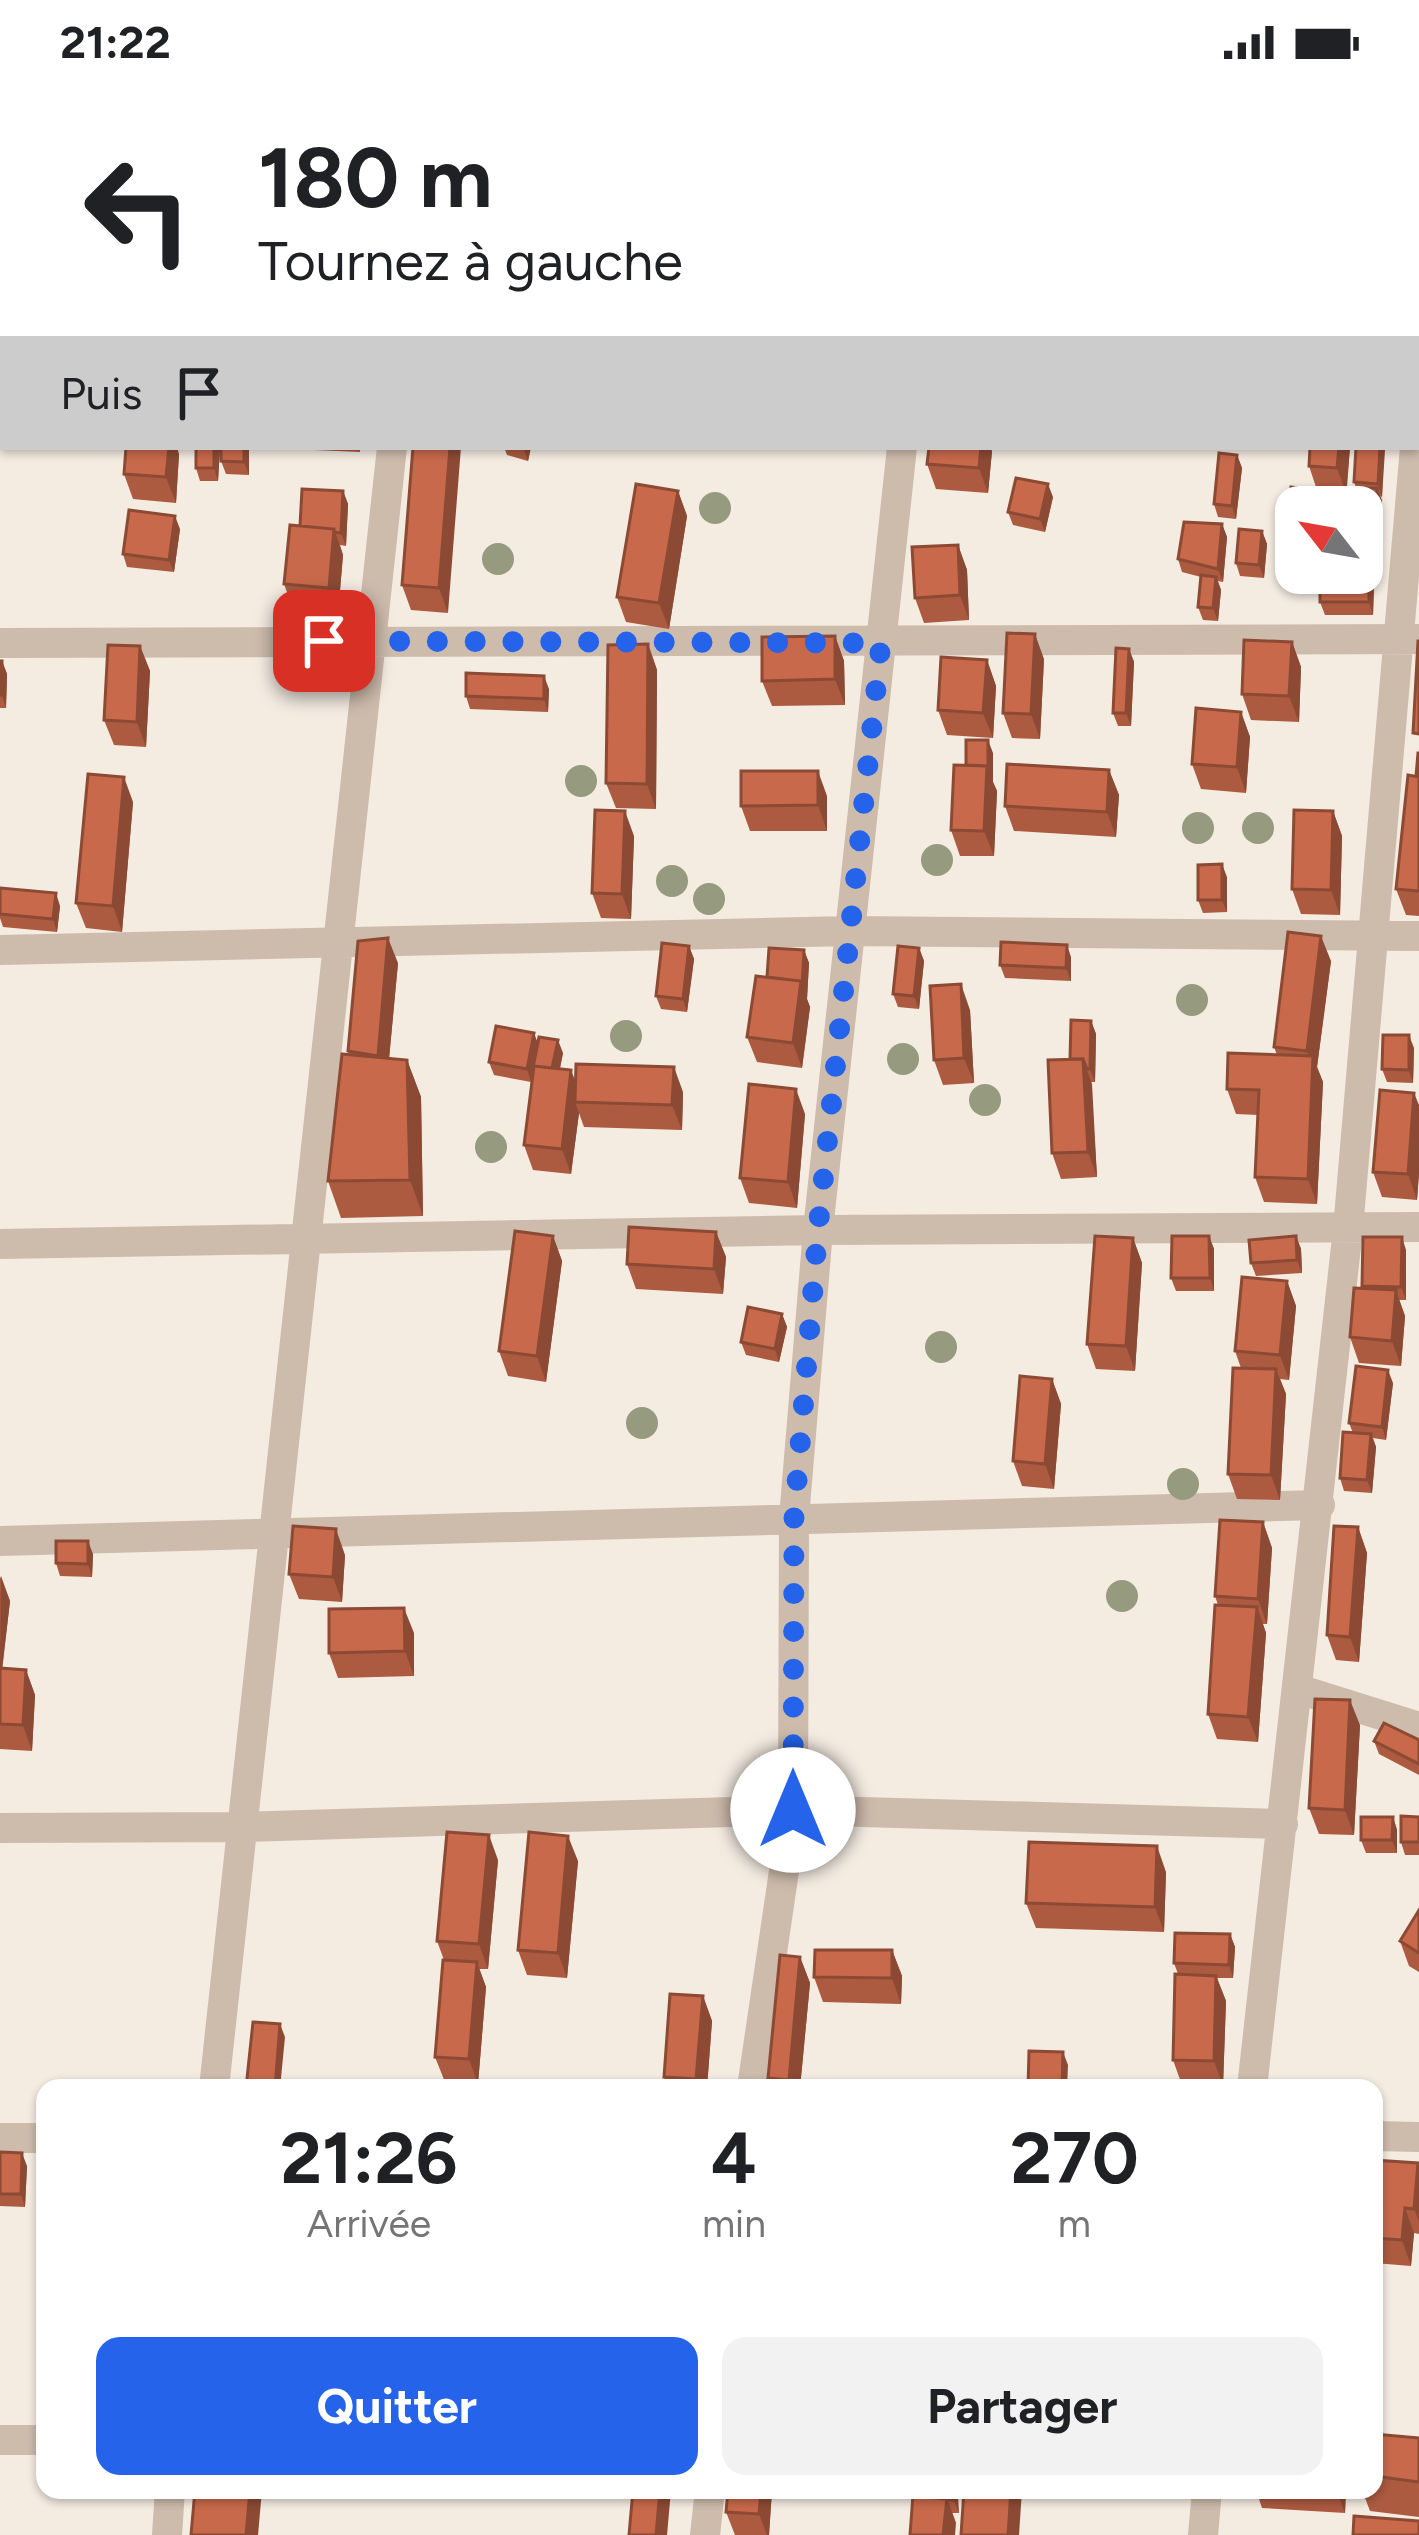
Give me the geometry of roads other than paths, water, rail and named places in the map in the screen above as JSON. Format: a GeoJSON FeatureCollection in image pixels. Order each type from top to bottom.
{"type":"FeatureCollection","features":[{"type":"Feature","properties":{"kind":"street"},"geometry":{"type":"LineString","coordinates":[[215,2079],[392,450]]}},
{"type":"Feature","properties":{"kind":"street"},"geometry":{"type":"LineString","coordinates":[[753,2079],[793,1810],[794,1518],[818,1229],[902,450]]}},
{"type":"Feature","properties":{"kind":"street"},"geometry":{"type":"LineString","coordinates":[[1253,2079],[1320,1505],[1371,938],[1408,639],[1415,450]]}},
{"type":"Feature","properties":{"kind":"street"},"geometry":{"type":"LineString","coordinates":[[0,644],[1408,639]]}},
{"type":"Feature","properties":{"kind":"street"},"geometry":{"type":"LineString","coordinates":[[0,950],[850,931],[1419,936]]}},
{"type":"Feature","properties":{"kind":"street"},"geometry":{"type":"LineString","coordinates":[[0,1244],[818,1229],[1419,1227]]}},
{"type":"Feature","properties":{"kind":"street"},"geometry":{"type":"LineString","coordinates":[[0,1540],[1320,1505]]}},
{"type":"Feature","properties":{"kind":"street"},"geometry":{"type":"LineString","coordinates":[[1298,1689],[1419,1727]]}},
{"type":"Feature","properties":{"kind":"street"},"geometry":{"type":"LineString","coordinates":[[0,1828],[242,1827],[793,1810],[1283,1824]]}},
{"type":"Feature","properties":{"kind":"street"},"geometry":{"type":"LineString","coordinates":[[1383,2136],[1419,2137]]}},
{"type":"Feature","properties":{"kind":"street"},"geometry":{"type":"LineString","coordinates":[[0,2138],[36,2138]]}},
{"type":"Feature","properties":{"kind":"street"},"geometry":{"type":"LineString","coordinates":[[0,2440],[36,2440]]}},
{"type":"Feature","properties":{"kind":"street"},"geometry":{"type":"LineString","coordinates":[[166,2535],[169,2499]]}},
{"type":"Feature","properties":{"kind":"street"},"geometry":{"type":"LineString","coordinates":[[705,2535],[709,2499]]}},
{"type":"Feature","properties":{"kind":"street"},"geometry":{"type":"LineString","coordinates":[[1203,2535],[1206,2499]]}}]}
